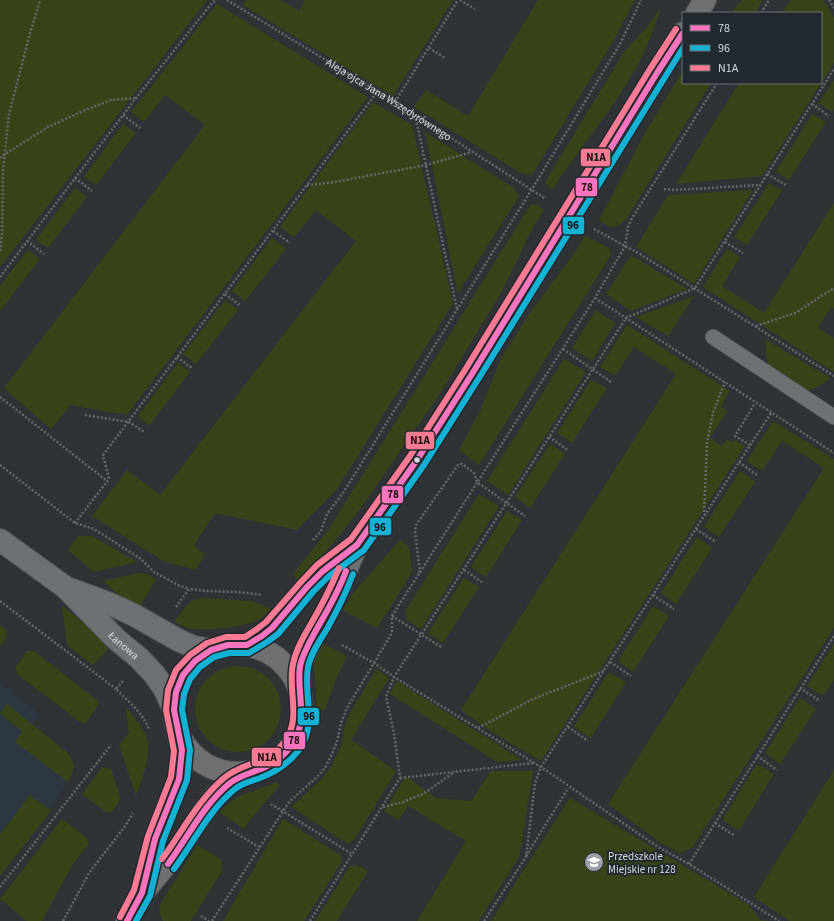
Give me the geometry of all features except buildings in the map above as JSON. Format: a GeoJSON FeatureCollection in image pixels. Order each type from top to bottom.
{"type":"FeatureCollection","features":[{"type":"Feature","properties":{"kind":"main road"},"geometry":{"type":"LineString","coordinates":[[698,12],[706,0]]}},
{"type":"Feature","properties":{"kind":"main road"},"geometry":{"type":"LineString","coordinates":[[127,921],[142,893],[178,850],[202,812],[216,795],[232,781],[249,772],[266,767],[282,757],[294,743],[301,726],[303,708],[300,690],[300,666],[308,647],[341,585],[357,545],[387,505],[434,434],[657,73],[682,36]]}},
{"type":"Feature","properties":{"kind":"main road"},"geometry":{"type":"LineString","coordinates":[[247,645],[272,628],[307,587],[323,571],[357,545]]}},
{"type":"Feature","properties":{"kind":"main road"},"geometry":{"type":"LineString","coordinates":[[142,893],[155,839],[179,779],[182,750],[175,719],[176,692],[184,675],[195,661],[211,650],[228,645],[247,645],[264,650],[280,660],[292,673],[300,690]]}},
{"type":"Feature","properties":{"kind":"main road"},"geometry":{"type":"LineString","coordinates":[[175,719],[185,744],[197,758],[213,768],[230,773],[249,772]]}},
{"type":"Feature","properties":{"kind":"street","name":"Łanowa"},"geometry":{"type":"LineString","coordinates":[[0,540],[65,587],[116,639],[139,658],[154,674],[164,688],[175,719]]}},
{"type":"Feature","properties":{"kind":"street","name":"Łanowa"},"geometry":{"type":"LineString","coordinates":[[65,587],[115,606],[194,647],[211,650]]}},
{"type":"Feature","properties":{"kind":"lane"},"geometry":{"type":"LineString","coordinates":[[713,337],[834,417]]}},
{"type":"Feature","properties":{"kind":"path"},"geometry":{"type":"LineString","coordinates":[[0,251],[4,154],[9,114],[40,0]]}},
{"type":"Feature","properties":{"kind":"path"},"geometry":{"type":"LineString","coordinates":[[0,277],[136,98],[212,3],[217,0]]}},
{"type":"Feature","properties":{"kind":"path","name":"Aleja ojca Jana Wszędyrównego"},"geometry":{"type":"LineString","coordinates":[[227,0],[396,102],[549,201]]}},
{"type":"Feature","properties":{"kind":"path"},"geometry":{"type":"LineString","coordinates":[[396,102],[459,0],[475,10]]}},
{"type":"Feature","properties":{"kind":"path"},"geometry":{"type":"LineString","coordinates":[[327,514],[343,493],[532,189],[620,44],[641,0]]}},
{"type":"Feature","properties":{"kind":"path"},"geometry":{"type":"LineString","coordinates":[[762,12],[769,0]]}},
{"type":"Feature","properties":{"kind":"path"},"geometry":{"type":"LineString","coordinates":[[830,0],[834,8]]}},
{"type":"Feature","properties":{"kind":"path"},"geometry":{"type":"LineString","coordinates":[[429,48],[445,58]]}},
{"type":"Feature","properties":{"kind":"path"},"geometry":{"type":"LineString","coordinates":[[310,921],[400,778],[394,733],[386,697],[394,677],[626,318],[695,288],[834,69]]}},
{"type":"Feature","properties":{"kind":"path"},"geometry":{"type":"LineString","coordinates":[[212,921],[289,802],[325,768],[337,742],[341,723],[347,708],[392,634],[392,616],[595,298],[625,246],[628,228],[632,218],[716,84]]}},
{"type":"Feature","properties":{"kind":"path"},"geometry":{"type":"LineString","coordinates":[[75,523],[108,479],[103,455],[378,91]]}},
{"type":"Feature","properties":{"kind":"path"},"geometry":{"type":"LineString","coordinates":[[0,158],[48,127],[82,111],[111,100],[136,98]]}},
{"type":"Feature","properties":{"kind":"path"},"geometry":{"type":"LineString","coordinates":[[812,104],[830,116]]}},
{"type":"Feature","properties":{"kind":"path"},"geometry":{"type":"LineString","coordinates":[[414,114],[457,310]]}},
{"type":"Feature","properties":{"kind":"path"},"geometry":{"type":"LineString","coordinates":[[124,115],[140,128]]}},
{"type":"Feature","properties":{"kind":"path"},"geometry":{"type":"LineString","coordinates":[[307,185],[329,183],[426,165],[473,152]]}},
{"type":"Feature","properties":{"kind":"path"},"geometry":{"type":"LineString","coordinates":[[767,174],[786,185]]}},
{"type":"Feature","properties":{"kind":"path"},"geometry":{"type":"LineString","coordinates":[[75,178],[92,191]]}},
{"type":"Feature","properties":{"kind":"path"},"geometry":{"type":"LineString","coordinates":[[664,189],[674,190],[761,185]]}},
{"type":"Feature","properties":{"kind":"path"},"geometry":{"type":"LineString","coordinates":[[590,226],[640,254],[834,376]]}},
{"type":"Feature","properties":{"kind":"path"},"geometry":{"type":"LineString","coordinates":[[272,230],[290,243]]}},
{"type":"Feature","properties":{"kind":"path"},"geometry":{"type":"LineString","coordinates":[[27,241],[44,254]]}},
{"type":"Feature","properties":{"kind":"path"},"geometry":{"type":"LineString","coordinates":[[725,242],[743,253]]}},
{"type":"Feature","properties":{"kind":"path"},"geometry":{"type":"LineString","coordinates":[[755,326],[795,313],[834,288]]}},
{"type":"Feature","properties":{"kind":"path"},"geometry":{"type":"LineString","coordinates":[[225,294],[241,306]]}},
{"type":"Feature","properties":{"kind":"path"},"geometry":{"type":"LineString","coordinates":[[595,298],[834,453]]}},
{"type":"Feature","properties":{"kind":"path"},"geometry":{"type":"LineString","coordinates":[[563,349],[611,382]]}},
{"type":"Feature","properties":{"kind":"path"},"geometry":{"type":"LineString","coordinates":[[177,357],[193,369]]}},
{"type":"Feature","properties":{"kind":"path"},"geometry":{"type":"LineString","coordinates":[[704,512],[707,443],[713,413],[725,382]]}},
{"type":"Feature","properties":{"kind":"path"},"geometry":{"type":"LineString","coordinates":[[0,397],[107,481]]}},
{"type":"Feature","properties":{"kind":"path"},"geometry":{"type":"LineString","coordinates":[[750,445],[735,436],[755,403]]}},
{"type":"Feature","properties":{"kind":"path"},"geometry":{"type":"LineString","coordinates":[[526,857],[535,783],[541,768],[771,413]]}},
{"type":"Feature","properties":{"kind":"path"},"geometry":{"type":"LineString","coordinates":[[85,414],[129,422],[144,432]]}},
{"type":"Feature","properties":{"kind":"path"},"geometry":{"type":"LineString","coordinates":[[549,437],[568,450]]}},
{"type":"Feature","properties":{"kind":"path"},"geometry":{"type":"LineString","coordinates":[[739,462],[758,476]]}},
{"type":"Feature","properties":{"kind":"path"},"geometry":{"type":"LineString","coordinates":[[420,573],[415,538],[416,524],[458,465],[462,464],[474,473],[477,482],[525,516]]}},
{"type":"Feature","properties":{"kind":"path"},"geometry":{"type":"LineString","coordinates":[[0,465],[75,523],[94,529],[141,559],[154,572],[180,586],[189,589],[252,593],[267,596]]}},
{"type":"Feature","properties":{"kind":"path"},"geometry":{"type":"LineString","coordinates":[[696,528],[716,542]]}},
{"type":"Feature","properties":{"kind":"path"},"geometry":{"type":"LineString","coordinates":[[464,570],[482,582]]}},
{"type":"Feature","properties":{"kind":"path"},"geometry":{"type":"LineString","coordinates":[[173,611],[189,589]]}},
{"type":"Feature","properties":{"kind":"path"},"geometry":{"type":"LineString","coordinates":[[653,595],[674,609]]}},
{"type":"Feature","properties":{"kind":"path"},"geometry":{"type":"LineString","coordinates":[[0,601],[116,689],[138,711],[148,725],[150,731]]}},
{"type":"Feature","properties":{"kind":"path"},"geometry":{"type":"LineString","coordinates":[[392,616],[441,648]]}},
{"type":"Feature","properties":{"kind":"path"},"geometry":{"type":"LineString","coordinates":[[689,864],[834,636]]}},
{"type":"Feature","properties":{"kind":"path"},"geometry":{"type":"LineString","coordinates":[[339,644],[374,663],[394,677],[478,728],[541,768],[658,847],[689,864],[779,921]]}},
{"type":"Feature","properties":{"kind":"path"},"geometry":{"type":"LineString","coordinates":[[610,662],[631,676]]}},
{"type":"Feature","properties":{"kind":"path"},"geometry":{"type":"LineString","coordinates":[[478,728],[533,699],[604,671]]}},
{"type":"Feature","properties":{"kind":"path"},"geometry":{"type":"LineString","coordinates":[[116,689],[125,677]]}},
{"type":"Feature","properties":{"kind":"path"},"geometry":{"type":"LineString","coordinates":[[800,688],[820,702]]}},
{"type":"Feature","properties":{"kind":"path"},"geometry":{"type":"LineString","coordinates":[[568,727],[588,741]]}},
{"type":"Feature","properties":{"kind":"path"},"geometry":{"type":"LineString","coordinates":[[0,887],[111,745]]}},
{"type":"Feature","properties":{"kind":"path"},"geometry":{"type":"LineString","coordinates":[[757,756],[777,770]]}},
{"type":"Feature","properties":{"kind":"path"},"geometry":{"type":"LineString","coordinates":[[400,778],[533,763]]}},
{"type":"Feature","properties":{"kind":"path"},"geometry":{"type":"LineString","coordinates":[[382,807],[403,802],[424,794],[453,772]]}},
{"type":"Feature","properties":{"kind":"path"},"geometry":{"type":"LineString","coordinates":[[484,921],[526,857],[567,790]]}},
{"type":"Feature","properties":{"kind":"path"},"geometry":{"type":"LineString","coordinates":[[271,804],[352,854]]}},
{"type":"Feature","properties":{"kind":"path"},"geometry":{"type":"LineString","coordinates":[[63,921],[89,873],[126,825],[136,807]]}},
{"type":"Feature","properties":{"kind":"path"},"geometry":{"type":"LineString","coordinates":[[715,823],[735,836]]}},
{"type":"Feature","properties":{"kind":"path"},"geometry":{"type":"LineString","coordinates":[[201,916],[209,921]]}},
{"type":"Feature","properties":{"kind":"shaded area"},"geometry":{"type":"Polygon","coordinates":[[[0,683],[40,714],[32,724],[68,753],[69,781],[0,874],[0,683]]]}},
{"type":"Feature","properties":{"kind":"green space"},"geometry":{"type":"Polygon","coordinates":[[[0,0],[207,0],[0,267],[0,0]]]}},
{"type":"Feature","properties":{"kind":"green space"},"geometry":{"type":"Polygon","coordinates":[[[246,0],[281,0],[299,11],[305,0],[453,0],[393,96],[243,5],[246,0]]]}},
{"type":"Feature","properties":{"kind":"green space"},"geometry":{"type":"Polygon","coordinates":[[[538,0],[635,0],[615,38],[532,175],[522,174],[414,107],[426,90],[468,116],[538,0]]]}},
{"type":"Feature","properties":{"kind":"green space"},"geometry":{"type":"Polygon","coordinates":[[[742,0],[763,0],[756,12],[732,12],[742,0]]]}},
{"type":"Feature","properties":{"kind":"green space"},"geometry":{"type":"Polygon","coordinates":[[[791,0],[823,0],[834,17],[834,63],[822,82],[822,12],[783,12],[791,0]]]}},
{"type":"Feature","properties":{"kind":"green space"},"geometry":{"type":"Polygon","coordinates":[[[217,4],[368,97],[127,415],[69,405],[51,429],[4,388],[205,125],[165,95],[144,122],[131,112],[217,4]]]}},
{"type":"Feature","properties":{"kind":"green space"},"geometry":{"type":"Polygon","coordinates":[[[661,8],[645,51],[629,81],[552,190],[545,182],[624,52],[647,27],[661,8]]]}},
{"type":"Feature","properties":{"kind":"green space"},"geometry":{"type":"Polygon","coordinates":[[[682,72],[682,84],[710,84],[626,219],[618,226],[609,227],[599,220],[645,133],[682,72]]]}},
{"type":"Feature","properties":{"kind":"green space"},"geometry":{"type":"Polygon","coordinates":[[[834,80],[834,109],[832,112],[819,103],[834,80]]]}},
{"type":"Feature","properties":{"kind":"green space"},"geometry":{"type":"Polygon","coordinates":[[[738,84],[821,84],[762,176],[676,184],[738,84]]]}},
{"type":"Feature","properties":{"kind":"green space"},"geometry":{"type":"Polygon","coordinates":[[[373,102],[412,125],[453,303],[337,489],[297,530],[215,513],[194,545],[205,555],[195,570],[163,561],[92,516],[127,470],[160,495],[356,241],[316,210],[294,237],[280,227],[373,102]]]}},
{"type":"Feature","properties":{"kind":"green space"},"geometry":{"type":"Polygon","coordinates":[[[812,114],[826,122],[789,180],[776,172],[812,114]]]}},
{"type":"Feature","properties":{"kind":"green space"},"geometry":{"type":"Polygon","coordinates":[[[123,124],[136,133],[96,185],[84,177],[123,124]]]}},
{"type":"Feature","properties":{"kind":"green space"},"geometry":{"type":"Polygon","coordinates":[[[425,132],[514,188],[519,196],[458,293],[425,132]]]}},
{"type":"Feature","properties":{"kind":"green space"},"geometry":{"type":"Polygon","coordinates":[[[769,183],[782,191],[747,245],[734,237],[769,183]]]}},
{"type":"Feature","properties":{"kind":"green space"},"geometry":{"type":"Polygon","coordinates":[[[75,188],[87,197],[48,248],[36,240],[75,188]]]}},
{"type":"Feature","properties":{"kind":"green space"},"geometry":{"type":"Polygon","coordinates":[[[753,190],[694,284],[636,247],[668,195],[753,190]]]}},
{"type":"Feature","properties":{"kind":"green space"},"geometry":{"type":"Polygon","coordinates":[[[834,203],[834,309],[831,307],[818,328],[834,338],[834,372],[703,287],[727,249],[740,257],[722,286],[764,313],[834,203]]]}},
{"type":"Feature","properties":{"kind":"green space"},"geometry":{"type":"Polygon","coordinates":[[[531,204],[537,205],[544,210],[533,227],[500,295],[437,398],[363,505],[339,536],[299,582],[293,574],[329,529],[531,204]]]}},
{"type":"Feature","properties":{"kind":"green space"},"geometry":{"type":"Polygon","coordinates":[[[585,236],[609,248],[611,255],[479,465],[459,450],[481,409],[501,358],[530,313],[573,255],[585,236]]]}},
{"type":"Feature","properties":{"kind":"green space"},"geometry":{"type":"Polygon","coordinates":[[[272,238],[286,249],[245,301],[232,291],[272,238]]]}},
{"type":"Feature","properties":{"kind":"green space"},"geometry":{"type":"Polygon","coordinates":[[[28,250],[40,259],[0,311],[0,286],[28,250]]]}},
{"type":"Feature","properties":{"kind":"green space"},"geometry":{"type":"Polygon","coordinates":[[[631,255],[687,289],[631,311],[606,294],[631,255]]]}},
{"type":"Feature","properties":{"kind":"green space"},"geometry":{"type":"Polygon","coordinates":[[[694,296],[668,336],[636,317],[694,296]]]}},
{"type":"Feature","properties":{"kind":"green space"},"geometry":{"type":"Polygon","coordinates":[[[225,300],[238,310],[196,364],[183,354],[225,300]]]}},
{"type":"Feature","properties":{"kind":"green space"},"geometry":{"type":"Polygon","coordinates":[[[596,310],[615,323],[592,361],[572,348],[596,310]]]}},
{"type":"Feature","properties":{"kind":"green space"},"geometry":{"type":"Polygon","coordinates":[[[627,325],[730,391],[721,407],[727,411],[710,438],[722,446],[727,439],[733,442],[734,440],[745,446],[541,761],[495,734],[461,710],[676,374],[634,347],[615,376],[600,367],[627,325]]]}},
{"type":"Feature","properties":{"kind":"green space"},"geometry":{"type":"Polygon","coordinates":[[[765,339],[830,378],[820,386],[812,389],[803,391],[792,387],[768,368],[765,339]]]}},
{"type":"Feature","properties":{"kind":"green space"},"geometry":{"type":"Polygon","coordinates":[[[564,359],[586,372],[508,495],[487,481],[564,359]]]}},
{"type":"Feature","properties":{"kind":"green space"},"geometry":{"type":"Polygon","coordinates":[[[178,363],[190,372],[149,426],[138,416],[178,363]]]}},
{"type":"Feature","properties":{"kind":"green space"},"geometry":{"type":"Polygon","coordinates":[[[591,380],[607,388],[572,443],[557,433],[591,380]]]}},
{"type":"Feature","properties":{"kind":"green space"},"geometry":{"type":"Polygon","coordinates":[[[773,421],[834,459],[834,628],[692,848],[680,853],[661,843],[608,804],[824,468],[782,441],[762,471],[747,461],[773,421]]]}},
{"type":"Feature","properties":{"kind":"green space"},"geometry":{"type":"Polygon","coordinates":[[[550,444],[565,454],[530,508],[515,497],[550,444]]]}},
{"type":"Feature","properties":{"kind":"green space"},"geometry":{"type":"Polygon","coordinates":[[[740,471],[755,482],[719,537],[704,527],[740,471]]]}},
{"type":"Feature","properties":{"kind":"green space"},"geometry":{"type":"Polygon","coordinates":[[[479,494],[499,506],[421,629],[407,620],[406,610],[479,494]]]}},
{"type":"Feature","properties":{"kind":"green space"},"geometry":{"type":"Polygon","coordinates":[[[507,511],[522,520],[486,577],[471,567],[507,511]]]}},
{"type":"Feature","properties":{"kind":"green space"},"geometry":{"type":"Polygon","coordinates":[[[78,536],[92,536],[137,562],[94,572],[68,550],[78,536]]]}},
{"type":"Feature","properties":{"kind":"green space"},"geometry":{"type":"Polygon","coordinates":[[[697,537],[712,548],[676,604],[661,593],[697,537]]]}},
{"type":"Feature","properties":{"kind":"green space"},"geometry":{"type":"Polygon","coordinates":[[[400,540],[409,547],[412,572],[377,628],[342,610],[355,591],[400,540]]]}},
{"type":"Feature","properties":{"kind":"green space"},"geometry":{"type":"Polygon","coordinates":[[[137,573],[147,574],[156,579],[140,606],[120,596],[103,581],[137,573]]]}},
{"type":"Feature","properties":{"kind":"green space"},"geometry":{"type":"Polygon","coordinates":[[[464,578],[479,587],[443,643],[428,633],[464,578]]]}},
{"type":"Feature","properties":{"kind":"green space"},"geometry":{"type":"Polygon","coordinates":[[[203,598],[252,601],[271,609],[256,621],[222,628],[195,629],[185,627],[174,622],[187,605],[193,600],[203,598]]]}},
{"type":"Feature","properties":{"kind":"green space"},"geometry":{"type":"Polygon","coordinates":[[[62,605],[111,646],[93,665],[67,645],[62,605]]]}},
{"type":"Feature","properties":{"kind":"green space"},"geometry":{"type":"Polygon","coordinates":[[[653,606],[669,616],[633,672],[618,661],[653,606]]]}},
{"type":"Feature","properties":{"kind":"green space"},"geometry":{"type":"Polygon","coordinates":[[[0,625],[6,630],[7,637],[0,647],[0,625]]]}},
{"type":"Feature","properties":{"kind":"green space"},"geometry":{"type":"Polygon","coordinates":[[[322,643],[347,656],[338,674],[325,710],[316,710],[314,668],[315,657],[322,643]]]}},
{"type":"Feature","properties":{"kind":"green space"},"geometry":{"type":"Polygon","coordinates":[[[834,644],[834,680],[823,696],[807,686],[834,644]]]}},
{"type":"Feature","properties":{"kind":"green space"},"geometry":{"type":"Polygon","coordinates":[[[27,651],[34,651],[98,701],[98,705],[86,723],[80,722],[17,674],[16,667],[27,651]]]}},
{"type":"Feature","properties":{"kind":"green space"},"geometry":{"type":"Polygon","coordinates":[[[238,666],[254,669],[262,673],[274,685],[278,693],[281,709],[278,725],[274,733],[262,745],[254,749],[238,752],[222,749],[214,745],[202,733],[198,725],[195,709],[198,693],[202,685],[214,673],[222,669],[238,666]]]}},
{"type":"Feature","properties":{"kind":"green space"},"geometry":{"type":"Polygon","coordinates":[[[377,669],[389,678],[351,740],[396,771],[354,840],[348,844],[291,807],[321,780],[330,769],[342,744],[345,725],[351,711],[377,669]]]}},
{"type":"Feature","properties":{"kind":"green space"},"geometry":{"type":"Polygon","coordinates":[[[609,672],[626,682],[591,738],[574,727],[609,672]]]}},
{"type":"Feature","properties":{"kind":"green space"},"geometry":{"type":"Polygon","coordinates":[[[397,681],[522,760],[497,762],[390,694],[397,681]]]}},
{"type":"Feature","properties":{"kind":"green space"},"geometry":{"type":"Polygon","coordinates":[[[800,698],[816,709],[780,764],[765,753],[800,698]]]}},
{"type":"Feature","properties":{"kind":"green space"},"geometry":{"type":"Polygon","coordinates":[[[7,704],[68,753],[74,768],[68,782],[15,742],[22,731],[0,714],[7,704]]]}},
{"type":"Feature","properties":{"kind":"green space"},"geometry":{"type":"Polygon","coordinates":[[[127,708],[143,729],[148,745],[147,762],[136,796],[119,745],[129,733],[127,708]]]}},
{"type":"Feature","properties":{"kind":"green space"},"geometry":{"type":"Polygon","coordinates":[[[757,764],[774,774],[739,830],[722,820],[757,764]]]}},
{"type":"Feature","properties":{"kind":"green space"},"geometry":{"type":"Polygon","coordinates":[[[102,767],[111,769],[121,799],[112,812],[106,812],[82,794],[102,767]]]}},
{"type":"Feature","properties":{"kind":"green space"},"geometry":{"type":"Polygon","coordinates":[[[834,770],[834,921],[790,921],[754,897],[834,770]]]}},
{"type":"Feature","properties":{"kind":"green space"},"geometry":{"type":"Polygon","coordinates":[[[491,771],[533,771],[520,855],[479,921],[417,921],[466,841],[408,806],[399,820],[384,811],[406,776],[436,798],[471,801],[491,771]]]}},
{"type":"Feature","properties":{"kind":"green space"},"geometry":{"type":"Polygon","coordinates":[[[278,781],[279,786],[244,829],[219,812],[237,797],[278,781]]]}},
{"type":"Feature","properties":{"kind":"green space"},"geometry":{"type":"Polygon","coordinates":[[[30,795],[51,811],[0,876],[0,834],[30,795]]]}},
{"type":"Feature","properties":{"kind":"green space","name":"Przedszkole Miejskie nr 128"},"geometry":{"type":"Polygon","coordinates":[[[570,798],[749,905],[760,920],[770,921],[491,921],[570,798]]]}},
{"type":"Feature","properties":{"kind":"green space"},"geometry":{"type":"Polygon","coordinates":[[[62,819],[87,838],[89,843],[71,867],[42,921],[27,921],[0,899],[62,819]]]}},
{"type":"Feature","properties":{"kind":"green space"},"geometry":{"type":"Polygon","coordinates":[[[283,819],[342,856],[341,863],[304,921],[223,921],[283,819]]]}},
{"type":"Feature","properties":{"kind":"green space"},"geometry":{"type":"Polygon","coordinates":[[[197,845],[221,859],[222,871],[191,921],[163,921],[159,911],[160,905],[197,845]]]}},
{"type":"Feature","properties":{"kind":"green space"},"geometry":{"type":"Polygon","coordinates":[[[356,865],[368,871],[337,921],[315,921],[350,866],[356,865]]]}},
{"type":"Feature","properties":{"kind":"transit line","name":"N1A"},"geometry":{"type":"LineString","coordinates":[[120,917],[134,890],[148,836],[171,777],[174,751],[166,710],[168,690],[176,670],[190,655],[207,643],[226,637],[245,637],[257,629],[266,622],[317,565],[351,539],[410,456],[465,370],[676,29]]}},
{"type":"Feature","properties":{"kind":"transit line","name":"78"},"geometry":{"type":"LineString","coordinates":[[127,921],[142,893],[155,839],[179,779],[182,750],[174,710],[176,692],[183,675],[195,661],[211,650],[228,645],[247,645],[262,636],[272,628],[307,587],[323,571],[357,545],[417,460],[472,374],[682,35]]}},
{"type":"Feature","properties":{"kind":"transit line","name":"96"},"geometry":{"type":"LineString","coordinates":[[136,921],[150,896],[163,841],[187,780],[190,750],[182,710],[184,694],[190,679],[200,667],[214,657],[229,653],[249,653],[278,634],[313,592],[328,577],[364,550],[424,465],[682,50]]}},
{"type":"Feature","properties":{"kind":"transit line","name":"N1A"},"geometry":{"type":"LineString","coordinates":[[162,859],[198,806],[224,778],[240,768],[271,755],[285,741],[293,723],[292,674],[294,658],[330,589],[339,568]]}},
{"type":"Feature","properties":{"kind":"transit line","name":"78"},"geometry":{"type":"LineString","coordinates":[[168,864],[204,811],[221,791],[230,783],[244,775],[273,763],[282,756],[293,743],[298,734],[301,715],[299,686],[301,661],[337,592],[346,571]]}},
{"type":"Feature","properties":{"kind":"transit line","name":"96"},"geometry":{"type":"LineString","coordinates":[[174,869],[210,816],[226,797],[241,785],[266,776],[277,770],[291,759],[299,750],[305,740],[308,730],[309,709],[307,678],[309,662],[338,609],[353,574]]}},
{"type":"Feature","properties":{"kind":"place","name":"Przedszkole Miejskie nr 128"},"geometry":{"type":"Point","coordinates":[594,862]}}]}
